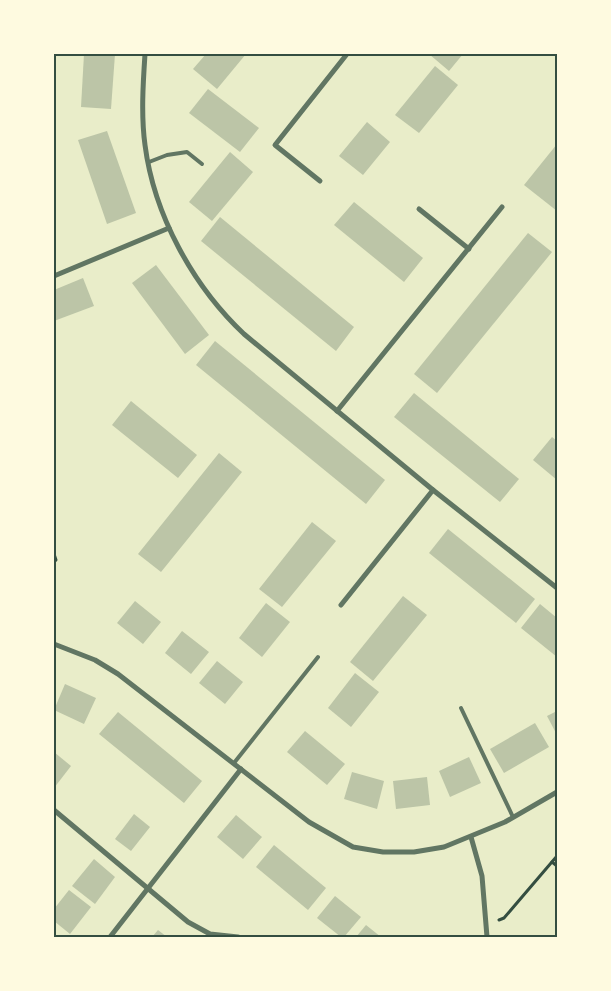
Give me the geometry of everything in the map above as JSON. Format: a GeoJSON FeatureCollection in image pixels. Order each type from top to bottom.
{"type":"FeatureCollection","features":[{"type":"Feature","properties":{"kind":"street"},"geometry":{"type":"LineString","coordinates":[[145,54],[143,118],[145,146],[149,162],[169,228],[183,258],[223,314],[433,490],[557,588]]}},
{"type":"Feature","properties":{"kind":"street"},"geometry":{"type":"LineString","coordinates":[[320,181],[275,145],[347,54]]}},
{"type":"Feature","properties":{"kind":"street"},"geometry":{"type":"LineString","coordinates":[[337,411],[502,207]]}},
{"type":"Feature","properties":{"kind":"street"},"geometry":{"type":"LineString","coordinates":[[419,209],[468,249]]}},
{"type":"Feature","properties":{"kind":"street"},"geometry":{"type":"LineString","coordinates":[[54,276],[169,228]]}},
{"type":"Feature","properties":{"kind":"street"},"geometry":{"type":"LineString","coordinates":[[341,605],[433,490]]}},
{"type":"Feature","properties":{"kind":"street"},"geometry":{"type":"LineString","coordinates":[[54,644],[95,660],[118,674],[309,822],[353,847],[383,852],[414,852],[444,847],[513,817],[557,792]]}},
{"type":"Feature","properties":{"kind":"street"},"geometry":{"type":"LineString","coordinates":[[110,937],[241,769]]}},
{"type":"Feature","properties":{"kind":"street"},"geometry":{"type":"LineString","coordinates":[[54,810],[188,922],[210,934],[238,937]]}},
{"type":"Feature","properties":{"kind":"street"},"geometry":{"type":"LineString","coordinates":[[471,836],[482,876],[488,937]]}},
{"type":"Feature","properties":{"kind":"lane"},"geometry":{"type":"LineString","coordinates":[[149,162],[168,155],[187,152],[202,164]]}},
{"type":"Feature","properties":{"kind":"lane"},"geometry":{"type":"LineString","coordinates":[[234,763],[318,657]]}},
{"type":"Feature","properties":{"kind":"lane"},"geometry":{"type":"LineString","coordinates":[[461,708],[513,817]]}},
{"type":"Feature","properties":{"kind":"path"},"geometry":{"type":"LineString","coordinates":[[54,554],[56,560],[54,562]]}},
{"type":"Feature","properties":{"kind":"path"},"geometry":{"type":"LineString","coordinates":[[488,926],[504,918],[557,856]]}},
{"type":"Feature","properties":{"kind":"path"},"geometry":{"type":"LineString","coordinates":[[552,862],[557,866]]}},
{"type":"Feature","properties":{"kind":"building"},"geometry":{"type":"Polygon","coordinates":[[[84,54],[115,54],[111,109],[81,107],[84,54]]]}},
{"type":"Feature","properties":{"kind":"building"},"geometry":{"type":"Polygon","coordinates":[[[206,54],[246,54],[217,89],[193,69],[206,54]]]}},
{"type":"Feature","properties":{"kind":"building"},"geometry":{"type":"Polygon","coordinates":[[[429,54],[463,54],[449,71],[429,54]]]}},
{"type":"Feature","properties":{"kind":"building"},"geometry":{"type":"Polygon","coordinates":[[[435,66],[458,85],[419,133],[395,115],[435,66]]]}},
{"type":"Feature","properties":{"kind":"building"},"geometry":{"type":"Polygon","coordinates":[[[208,89],[259,128],[240,152],[189,113],[208,89]]]}},
{"type":"Feature","properties":{"kind":"building"},"geometry":{"type":"Polygon","coordinates":[[[367,122],[390,142],[363,175],[339,156],[367,122]]]}},
{"type":"Feature","properties":{"kind":"building"},"geometry":{"type":"Polygon","coordinates":[[[107,131],[136,213],[107,224],[78,140],[107,131]]]}},
{"type":"Feature","properties":{"kind":"building"},"geometry":{"type":"Polygon","coordinates":[[[557,144],[557,211],[524,185],[557,144]]]}},
{"type":"Feature","properties":{"kind":"building"},"geometry":{"type":"Polygon","coordinates":[[[230,152],[253,172],[212,221],[189,202],[230,152]]]}},
{"type":"Feature","properties":{"kind":"building"},"geometry":{"type":"Polygon","coordinates":[[[354,202],[423,258],[404,282],[334,225],[354,202]]]}},
{"type":"Feature","properties":{"kind":"building"},"geometry":{"type":"Polygon","coordinates":[[[220,217],[354,327],[336,351],[201,241],[220,217]]]}},
{"type":"Feature","properties":{"kind":"building"},"geometry":{"type":"Polygon","coordinates":[[[528,233],[552,252],[437,393],[414,374],[528,233]]]}},
{"type":"Feature","properties":{"kind":"building"},"geometry":{"type":"Polygon","coordinates":[[[156,265],[209,335],[185,354],[132,283],[156,265]]]}},
{"type":"Feature","properties":{"kind":"building"},"geometry":{"type":"Polygon","coordinates":[[[83,278],[94,306],[54,321],[54,290],[83,278]]]}},
{"type":"Feature","properties":{"kind":"building"},"geometry":{"type":"Polygon","coordinates":[[[215,341],[385,480],[366,504],[196,365],[215,341]]]}},
{"type":"Feature","properties":{"kind":"building"},"geometry":{"type":"Polygon","coordinates":[[[414,393],[519,479],[500,502],[394,417],[414,393]]]}},
{"type":"Feature","properties":{"kind":"building"},"geometry":{"type":"Polygon","coordinates":[[[131,401],[197,455],[178,478],[112,425],[131,401]]]}},
{"type":"Feature","properties":{"kind":"building"},"geometry":{"type":"Polygon","coordinates":[[[552,437],[557,441],[557,480],[533,460],[552,437]]]}},
{"type":"Feature","properties":{"kind":"building"},"geometry":{"type":"Polygon","coordinates":[[[219,453],[242,472],[161,572],[138,554],[219,453]]]}},
{"type":"Feature","properties":{"kind":"building"},"geometry":{"type":"Polygon","coordinates":[[[312,522],[336,541],[282,607],[259,589],[312,522]]]}},
{"type":"Feature","properties":{"kind":"building"},"geometry":{"type":"Polygon","coordinates":[[[448,529],[535,599],[516,623],[429,553],[448,529]]]}},
{"type":"Feature","properties":{"kind":"building"},"geometry":{"type":"Polygon","coordinates":[[[403,596],[427,615],[373,681],[350,662],[403,596]]]}},
{"type":"Feature","properties":{"kind":"building"},"geometry":{"type":"Polygon","coordinates":[[[135,601],[161,622],[143,644],[117,623],[135,601]]]}},
{"type":"Feature","properties":{"kind":"building"},"geometry":{"type":"Polygon","coordinates":[[[266,603],[290,622],[262,657],[239,638],[266,603]]]}},
{"type":"Feature","properties":{"kind":"building"},"geometry":{"type":"Polygon","coordinates":[[[540,604],[557,618],[557,657],[521,628],[540,604]]]}},
{"type":"Feature","properties":{"kind":"building"},"geometry":{"type":"Polygon","coordinates":[[[182,631],[209,652],[191,674],[165,653],[182,631]]]}},
{"type":"Feature","properties":{"kind":"building"},"geometry":{"type":"Polygon","coordinates":[[[217,661],[243,682],[225,704],[199,683],[217,661]]]}},
{"type":"Feature","properties":{"kind":"building"},"geometry":{"type":"Polygon","coordinates":[[[355,673],[379,692],[351,727],[328,708],[355,673]]]}},
{"type":"Feature","properties":{"kind":"building"},"geometry":{"type":"Polygon","coordinates":[[[65,684],[96,698],[84,724],[54,710],[65,684]]]}},
{"type":"Feature","properties":{"kind":"building"},"geometry":{"type":"Polygon","coordinates":[[[557,711],[557,735],[547,716],[557,711]]]}},
{"type":"Feature","properties":{"kind":"building"},"geometry":{"type":"Polygon","coordinates":[[[118,712],[202,781],[184,803],[99,734],[118,712]]]}},
{"type":"Feature","properties":{"kind":"building"},"geometry":{"type":"Polygon","coordinates":[[[535,723],[549,747],[504,773],[490,749],[535,723]]]}},
{"type":"Feature","properties":{"kind":"building"},"geometry":{"type":"Polygon","coordinates":[[[305,731],[345,764],[327,785],[287,752],[305,731]]]}},
{"type":"Feature","properties":{"kind":"building"},"geometry":{"type":"Polygon","coordinates":[[[54,752],[71,766],[54,788],[54,752]]]}},
{"type":"Feature","properties":{"kind":"building"},"geometry":{"type":"Polygon","coordinates":[[[469,757],[481,783],[450,797],[439,771],[469,757]]]}},
{"type":"Feature","properties":{"kind":"building"},"geometry":{"type":"Polygon","coordinates":[[[352,772],[384,781],[377,809],[344,799],[352,772]]]}},
{"type":"Feature","properties":{"kind":"building"},"geometry":{"type":"Polygon","coordinates":[[[427,777],[430,805],[396,809],[393,781],[427,777]]]}},
{"type":"Feature","properties":{"kind":"building"},"geometry":{"type":"Polygon","coordinates":[[[134,814],[150,827],[131,851],[115,839],[134,814]]]}},
{"type":"Feature","properties":{"kind":"building"},"geometry":{"type":"Polygon","coordinates":[[[236,815],[262,837],[243,859],[217,837],[236,815]]]}},
{"type":"Feature","properties":{"kind":"building"},"geometry":{"type":"Polygon","coordinates":[[[274,845],[326,888],[308,910],[256,867],[274,845]]]}},
{"type":"Feature","properties":{"kind":"building"},"geometry":{"type":"Polygon","coordinates":[[[94,859],[115,877],[95,904],[72,886],[94,859]]]}},
{"type":"Feature","properties":{"kind":"building"},"geometry":{"type":"Polygon","coordinates":[[[69,890],[91,907],[70,934],[54,921],[54,909],[69,890]]]}},
{"type":"Feature","properties":{"kind":"building"},"geometry":{"type":"Polygon","coordinates":[[[335,896],[361,917],[344,937],[341,937],[317,918],[335,896]]]}},
{"type":"Feature","properties":{"kind":"building"},"geometry":{"type":"Polygon","coordinates":[[[366,925],[381,937],[356,937],[366,925]]]}},
{"type":"Feature","properties":{"kind":"building"},"geometry":{"type":"Polygon","coordinates":[[[158,930],[167,937],[152,937],[158,930]]]}}]}
